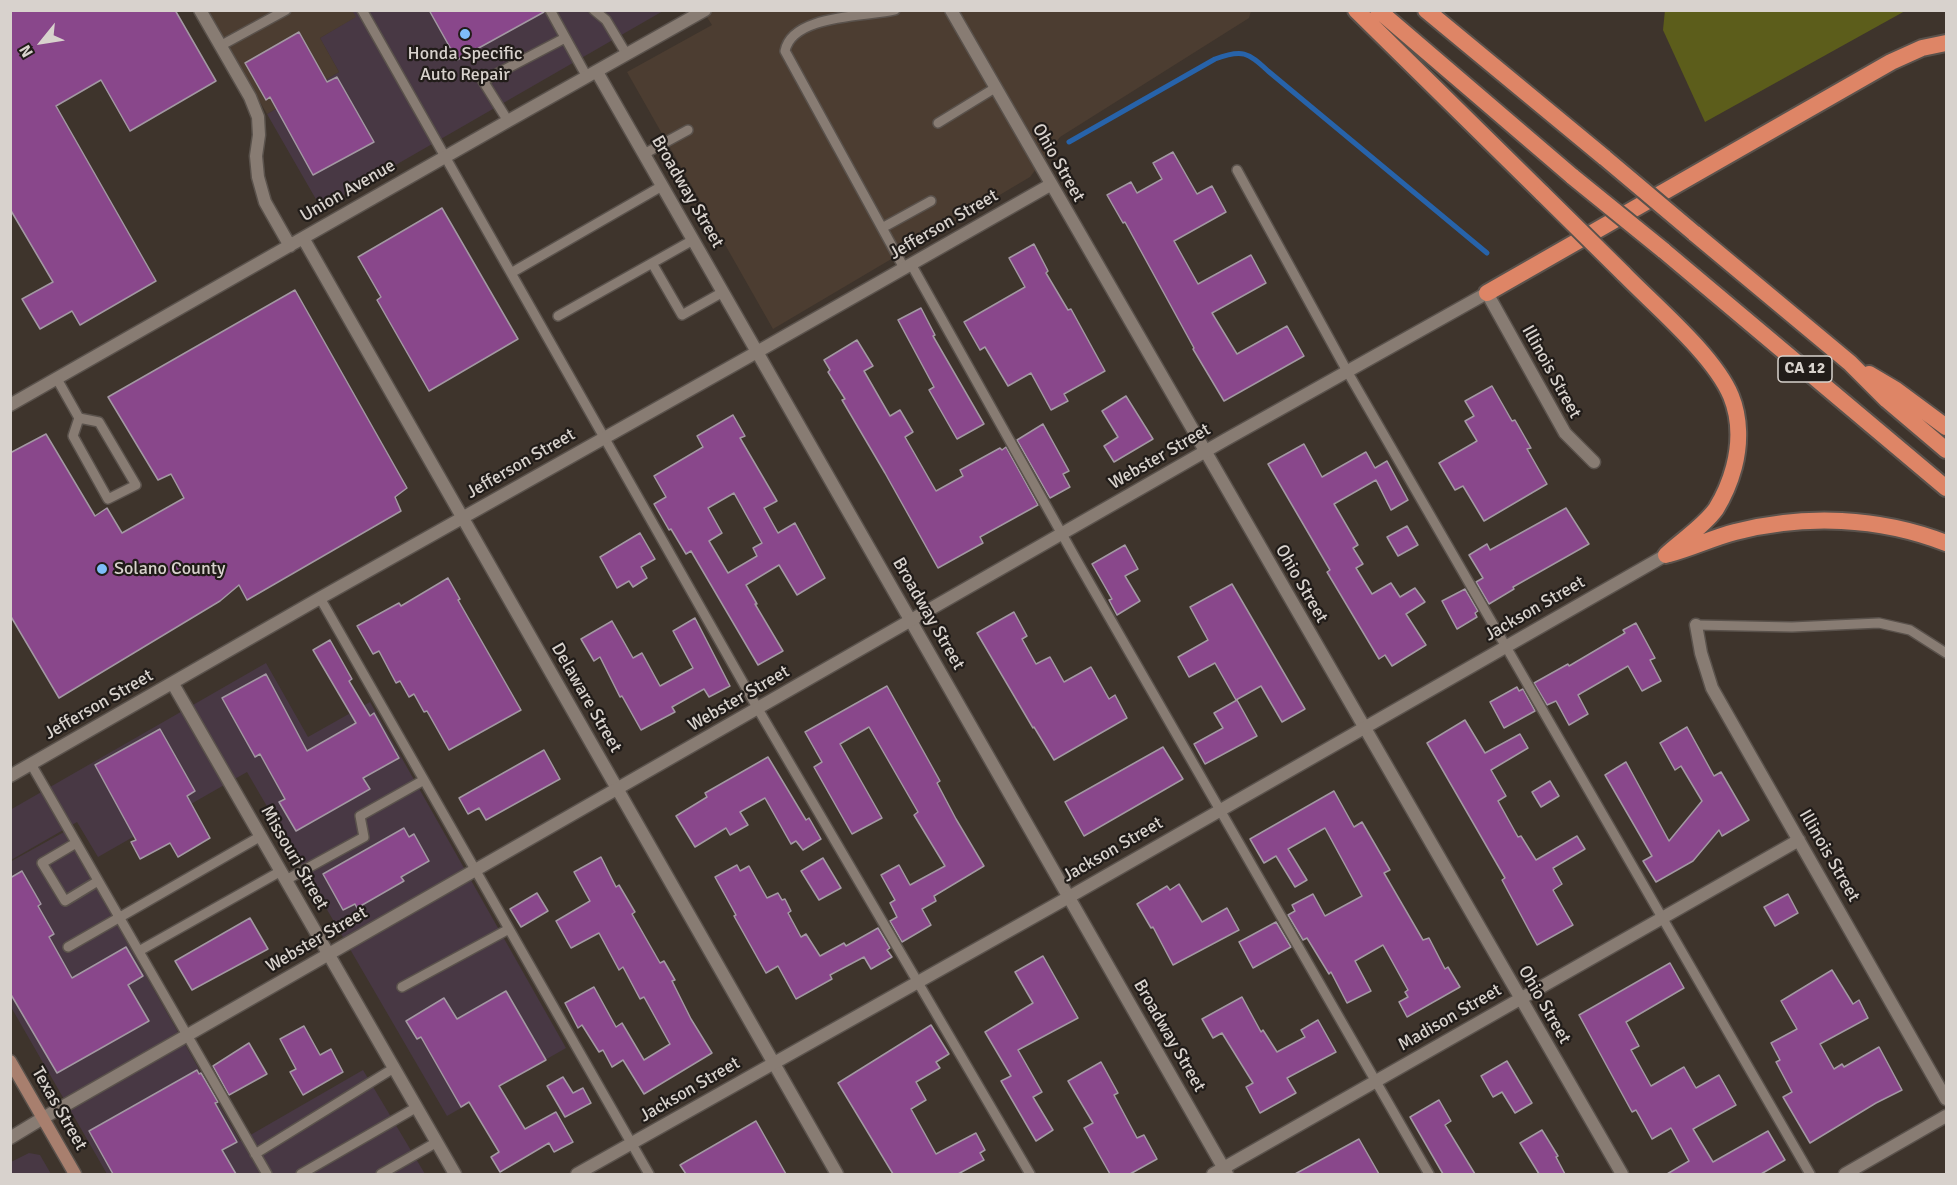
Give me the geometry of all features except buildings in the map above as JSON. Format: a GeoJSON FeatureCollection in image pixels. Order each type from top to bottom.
{"type":"FeatureCollection","features":[{"type":"Feature","properties":{"kind":"highway"},"geometry":{"type":"LineString","coordinates":[[1356,10],[1686,336],[1715,369],[1731,396],[1738,426],[1737,453],[1729,484],[1716,509],[1700,527],[1666,555]]}},
{"type":"Feature","properties":{"kind":"highway","name":"CA 12"},"geometry":{"type":"LineString","coordinates":[[1378,10],[1573,177],[1947,488]]}},
{"type":"Feature","properties":{"kind":"highway","name":"CA 12"},"geometry":{"type":"LineString","coordinates":[[1426,10],[1850,363],[1887,400],[1947,450]]}},
{"type":"Feature","properties":{"kind":"highway"},"geometry":{"type":"LineString","coordinates":[[1487,293],[1891,62],[1923,48],[1947,43]]}},
{"type":"Feature","properties":{"kind":"highway"},"geometry":{"type":"LineString","coordinates":[[1850,363],[1896,390],[1947,427]]}},
{"type":"Feature","properties":{"kind":"highway"},"geometry":{"type":"LineString","coordinates":[[1666,555],[1735,532],[1777,523],[1823,520],[1863,521],[1898,528],[1947,543]]}},
{"type":"Feature","properties":{"kind":"main road","name":"Texas Street"},"geometry":{"type":"LineString","coordinates":[[10,1061],[75,1174]]}},
{"type":"Feature","properties":{"kind":"street"},"geometry":{"type":"LineString","coordinates":[[200,10],[250,97],[258,117],[259,135],[256,156],[258,177],[265,202],[290,246]]}},
{"type":"Feature","properties":{"kind":"street","name":"Ohio Street"},"geometry":{"type":"LineString","coordinates":[[951,10],[1622,1174]]}},
{"type":"Feature","properties":{"kind":"street","name":"Union Avenue"},"geometry":{"type":"LineString","coordinates":[[10,405],[592,75],[698,12]]}},
{"type":"Feature","properties":{"kind":"street","name":"Broadway Street"},"geometry":{"type":"LineString","coordinates":[[592,75],[644,154],[1069,897],[1222,1172]]}},
{"type":"Feature","properties":{"kind":"street","name":"Jefferson Street"},"geometry":{"type":"LineString","coordinates":[[10,776],[1050,184]]}},
{"type":"Feature","properties":{"kind":"street","name":"Delaware Street"},"geometry":{"type":"LineString","coordinates":[[303,238],[837,1174]]}},
{"type":"Feature","properties":{"kind":"street","name":"Webster Street"},"geometry":{"type":"LineString","coordinates":[[10,1138],[328,953],[476,871],[1204,452],[1487,293]]}},
{"type":"Feature","properties":{"kind":"street","name":"Illinois Street"},"geometry":{"type":"LineString","coordinates":[[1487,293],[1565,433],[1594,462]]}},
{"type":"Feature","properties":{"kind":"street","name":"Jackson Street"},"geometry":{"type":"LineString","coordinates":[[577,1174],[1069,897],[1666,555]]}},
{"type":"Feature","properties":{"kind":"street","name":"Illinois Street"},"geometry":{"type":"LineString","coordinates":[[1696,625],[1701,653],[1712,688],[1947,1099]]}},
{"type":"Feature","properties":{"kind":"street","name":"Missouri Street"},"geometry":{"type":"LineString","coordinates":[[173,684],[455,1174]]}},
{"type":"Feature","properties":{"kind":"street","name":"Madison Street"},"geometry":{"type":"LineString","coordinates":[[1222,1172],[1799,840]]}},
{"type":"Feature","properties":{"kind":"street"},"geometry":{"type":"LineString","coordinates":[[1845,1174],[1947,1116]]}},
{"type":"Feature","properties":{"kind":"lane"},"geometry":{"type":"LineString","coordinates":[[220,46],[286,10]]}},
{"type":"Feature","properties":{"kind":"lane"},"geometry":{"type":"LineString","coordinates":[[362,10],[606,437],[758,709],[1030,1174]]}},
{"type":"Feature","properties":{"kind":"lane"},"geometry":{"type":"LineString","coordinates":[[550,10],[565,38],[592,75]]}},
{"type":"Feature","properties":{"kind":"lane"},"geometry":{"type":"LineString","coordinates":[[594,10],[606,20],[627,54]]}},
{"type":"Feature","properties":{"kind":"lane"},"geometry":{"type":"LineString","coordinates":[[895,10],[841,14],[820,21],[801,30],[787,42],[785,51],[882,228],[908,266],[1429,1174]]}},
{"type":"Feature","properties":{"kind":"lane"},"geometry":{"type":"LineString","coordinates":[[508,121],[483,81],[565,38]]}},
{"type":"Feature","properties":{"kind":"lane"},"geometry":{"type":"LineString","coordinates":[[938,123],[995,88]]}},
{"type":"Feature","properties":{"kind":"lane"},"geometry":{"type":"LineString","coordinates":[[644,154],[688,130]]}},
{"type":"Feature","properties":{"kind":"lane"},"geometry":{"type":"LineString","coordinates":[[1237,170],[1347,371],[1810,1174]]}},
{"type":"Feature","properties":{"kind":"lane"},"geometry":{"type":"LineString","coordinates":[[511,273],[662,186]]}},
{"type":"Feature","properties":{"kind":"lane"},"geometry":{"type":"LineString","coordinates":[[882,228],[931,201]]}},
{"type":"Feature","properties":{"kind":"lane"},"geometry":{"type":"LineString","coordinates":[[558,316],[693,240]]}},
{"type":"Feature","properties":{"kind":"lane"},"geometry":{"type":"LineString","coordinates":[[652,262],[682,315],[723,292]]}},
{"type":"Feature","properties":{"kind":"lane"},"geometry":{"type":"LineString","coordinates":[[57,379],[79,418],[73,436],[108,499],[136,485],[99,422],[79,418]]}},
{"type":"Feature","properties":{"kind":"lane"},"geometry":{"type":"LineString","coordinates":[[320,598],[649,1174]]}},
{"type":"Feature","properties":{"kind":"lane"},"geometry":{"type":"LineString","coordinates":[[1696,625],[1792,627],[1879,623],[1910,630],[1947,653]]}},
{"type":"Feature","properties":{"kind":"lane"},"geometry":{"type":"LineString","coordinates":[[31,764],[267,1174]]}},
{"type":"Feature","properties":{"kind":"lane"},"geometry":{"type":"LineString","coordinates":[[139,951],[364,837],[360,816],[424,780]]}},
{"type":"Feature","properties":{"kind":"lane"},"geometry":{"type":"LineString","coordinates":[[68,947],[261,836]]}},
{"type":"Feature","properties":{"kind":"lane"},"geometry":{"type":"LineString","coordinates":[[76,843],[42,863],[65,901],[98,881]]}},
{"type":"Feature","properties":{"kind":"lane"},"geometry":{"type":"LineString","coordinates":[[402,987],[509,929]]}},
{"type":"Feature","properties":{"kind":"lane"},"geometry":{"type":"LineString","coordinates":[[255,1154],[394,1068]]}},
{"type":"Feature","properties":{"kind":"lane"},"geometry":{"type":"LineString","coordinates":[[301,1174],[417,1107]]}},
{"type":"Feature","properties":{"kind":"lane"},"geometry":{"type":"LineString","coordinates":[[381,1174],[436,1142]]}},
{"type":"Feature","properties":{"kind":"shaded area"},"geometry":{"type":"Polygon","coordinates":[[[352,10],[356,17],[320,38],[339,72],[267,114],[207,11],[352,10]]]}},
{"type":"Feature","properties":{"kind":"shaded area"},"geometry":{"type":"Polygon","coordinates":[[[1665,10],[1905,11],[1705,122],[1663,30],[1665,10]]]}},
{"type":"Feature","properties":{"kind":"shaded area"},"geometry":{"type":"Polygon","coordinates":[[[352,11],[663,11],[321,208],[267,114],[339,72],[320,38],[355,17],[352,11]]]}},
{"type":"Feature","properties":{"kind":"shaded area"},"geometry":{"type":"Polygon","coordinates":[[[703,11],[1251,11],[1249,18],[1060,137],[1030,177],[773,329],[627,72],[712,25],[703,11]]]}},
{"type":"Feature","properties":{"kind":"shaded area"},"geometry":{"type":"Polygon","coordinates":[[[266,663],[308,737],[370,702],[566,1048],[447,1116],[247,772],[98,857],[77,822],[11,860],[10,810],[266,663]]]}},
{"type":"Feature","properties":{"kind":"shaded area"},"geometry":{"type":"Polygon","coordinates":[[[64,832],[240,1141],[363,1070],[425,1174],[107,1174],[11,1007],[10,862],[64,832]]]}},
{"type":"Feature","properties":{"kind":"shaded area"},"geometry":{"type":"Polygon","coordinates":[[[29,1153],[40,1155],[51,1174],[11,1174],[11,1162],[29,1153]]]}},
{"type":"Feature","properties":{"kind":"waterway"},"geometry":{"type":"LineString","coordinates":[[1069,142],[1215,59],[1232,54],[1244,54],[1261,65],[1487,253]]}},
{"type":"Feature","properties":{"kind":"place","name":"Honda Specific Auto Repair"},"geometry":{"type":"Point","coordinates":[465,34]}},
{"type":"Feature","properties":{"kind":"place","name":"Solano County"},"geometry":{"type":"Point","coordinates":[102,569]}}]}
